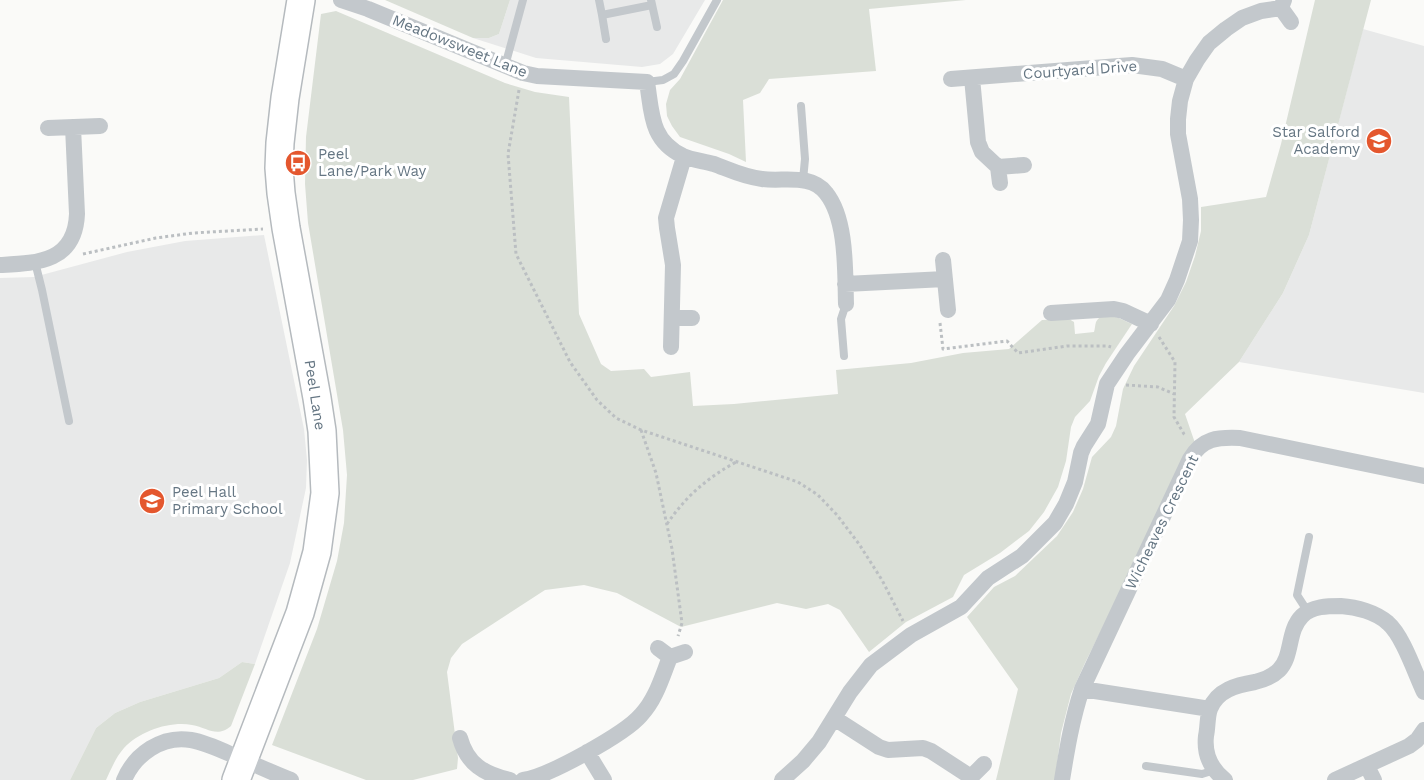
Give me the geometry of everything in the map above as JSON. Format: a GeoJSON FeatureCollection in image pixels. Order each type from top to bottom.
{"type":"FeatureCollection","features":[{"type":"Feature","properties":{"kind":"main road","name":"Peel Lane"},"geometry":{"type":"LineString","coordinates":[[240,770],[303,603],[317,552],[325,493],[322,431],[286,228],[279,168],[288,77],[301,0]]}},
{"type":"Feature","properties":{"kind":"street","name":"Meadowsweet Lane"},"geometry":{"type":"LineString","coordinates":[[341,0],[523,73],[537,76],[647,82]]}},
{"type":"Feature","properties":{"kind":"street"},"geometry":{"type":"LineString","coordinates":[[782,780],[803,761],[866,671],[911,635],[961,607],[988,578],[1022,556],[1055,523],[1076,482],[1084,446],[1098,424],[1107,384],[1168,300],[1190,241],[1190,199],[1178,134],[1180,101],[1186,79],[1209,43],[1242,18],[1283,4],[1291,22]]}},
{"type":"Feature","properties":{"kind":"street","name":"Courtyard Drive"},"geometry":{"type":"LineString","coordinates":[[951,79],[1132,65],[1162,69],[1186,79]]}},
{"type":"Feature","properties":{"kind":"street"},"geometry":{"type":"LineString","coordinates":[[972,78],[978,142],[982,152],[999,175],[1024,165]]}},
{"type":"Feature","properties":{"kind":"street"},"geometry":{"type":"LineString","coordinates":[[647,82],[651,113],[660,139],[684,157],[741,175],[762,179],[812,182],[826,192],[839,216],[842,232],[846,304]]}},
{"type":"Feature","properties":{"kind":"street"},"geometry":{"type":"LineString","coordinates":[[48,129],[100,126]]}},
{"type":"Feature","properties":{"kind":"street"},"geometry":{"type":"LineString","coordinates":[[0,265],[34,262],[54,257],[68,244],[77,226],[73,127]]}},
{"type":"Feature","properties":{"kind":"street"},"geometry":{"type":"LineString","coordinates":[[671,347],[673,265],[666,218],[684,157]]}},
{"type":"Feature","properties":{"kind":"street"},"geometry":{"type":"LineString","coordinates":[[942,260],[948,310]]}},
{"type":"Feature","properties":{"kind":"street"},"geometry":{"type":"LineString","coordinates":[[845,284],[945,279]]}},
{"type":"Feature","properties":{"kind":"street"},"geometry":{"type":"LineString","coordinates":[[1051,313],[1084,318],[1114,309],[1151,324]]}},
{"type":"Feature","properties":{"kind":"street"},"geometry":{"type":"LineString","coordinates":[[672,318],[692,318]]}},
{"type":"Feature","properties":{"kind":"street","name":"Wicheaves Crescent"},"geometry":{"type":"LineString","coordinates":[[1062,780],[1074,712],[1082,689],[1190,459],[1200,446],[1218,438],[1240,438],[1424,476]]}},
{"type":"Feature","properties":{"kind":"street"},"geometry":{"type":"LineString","coordinates":[[1220,775],[1211,764],[1205,745],[1210,709],[1216,697],[1241,684],[1273,676],[1287,658],[1296,624],[1308,612],[1321,607],[1347,607],[1369,612],[1389,623],[1397,633],[1424,692]]}},
{"type":"Feature","properties":{"kind":"street"},"geometry":{"type":"LineString","coordinates":[[523,780],[540,776],[587,752],[640,717],[650,705],[671,652]]}},
{"type":"Feature","properties":{"kind":"street"},"geometry":{"type":"LineString","coordinates":[[1082,689],[1210,709]]}},
{"type":"Feature","properties":{"kind":"street"},"geometry":{"type":"LineString","coordinates":[[834,718],[879,747],[888,750],[923,748],[931,751],[971,778],[984,764]]}},
{"type":"Feature","properties":{"kind":"street"},"geometry":{"type":"LineString","coordinates":[[1335,780],[1370,773],[1417,740],[1424,730]]}},
{"type":"Feature","properties":{"kind":"street"},"geometry":{"type":"LineString","coordinates":[[460,738],[465,753],[481,770],[510,780]]}},
{"type":"Feature","properties":{"kind":"street"},"geometry":{"type":"LineString","coordinates":[[124,780],[133,764],[144,752],[174,739],[189,739],[206,744],[240,770],[291,780]]}},
{"type":"Feature","properties":{"kind":"street"},"geometry":{"type":"LineString","coordinates":[[587,752],[604,780]]}},
{"type":"Feature","properties":{"kind":"lane"},"geometry":{"type":"LineString","coordinates":[[505,66],[523,0]]}},
{"type":"Feature","properties":{"kind":"lane"},"geometry":{"type":"LineString","coordinates":[[599,0],[606,39]]}},
{"type":"Feature","properties":{"kind":"lane","name":"Meadowsweet Lane"},"geometry":{"type":"LineString","coordinates":[[647,82],[663,80],[674,74],[717,0]]}},
{"type":"Feature","properties":{"kind":"lane"},"geometry":{"type":"LineString","coordinates":[[602,15],[651,3],[657,27]]}},
{"type":"Feature","properties":{"kind":"lane"},"geometry":{"type":"LineString","coordinates":[[801,106],[805,159],[803,180]]}},
{"type":"Feature","properties":{"kind":"lane"},"geometry":{"type":"LineString","coordinates":[[34,262],[69,421]]}},
{"type":"Feature","properties":{"kind":"lane"},"geometry":{"type":"LineString","coordinates":[[844,356],[841,319],[846,304]]}},
{"type":"Feature","properties":{"kind":"lane"},"geometry":{"type":"LineString","coordinates":[[1308,612],[1298,595],[1309,537]]}},
{"type":"Feature","properties":{"kind":"lane"},"geometry":{"type":"LineString","coordinates":[[1146,766],[1220,775]]}},
{"type":"Feature","properties":{"kind":"path"},"geometry":{"type":"LineString","coordinates":[[523,73],[508,154],[516,254],[577,372],[597,400],[616,418],[641,430],[798,482],[818,495],[859,544],[882,580],[911,635]]}},
{"type":"Feature","properties":{"kind":"path"},"geometry":{"type":"LineString","coordinates":[[61,252],[76,255],[156,238],[193,233],[286,228]]}},
{"type":"Feature","properties":{"kind":"path"},"geometry":{"type":"LineString","coordinates":[[948,310],[939,319],[943,349],[1007,341],[1018,353],[1067,346],[1108,346],[1127,354]]}},
{"type":"Feature","properties":{"kind":"path"},"geometry":{"type":"LineString","coordinates":[[1151,324],[1175,362],[1174,417],[1184,434],[1200,446]]}},
{"type":"Feature","properties":{"kind":"path"},"geometry":{"type":"LineString","coordinates":[[1107,384],[1158,387],[1174,394]]}},
{"type":"Feature","properties":{"kind":"path"},"geometry":{"type":"LineString","coordinates":[[641,430],[656,473],[672,549],[682,623],[671,652]]}},
{"type":"Feature","properties":{"kind":"path"},"geometry":{"type":"LineString","coordinates":[[667,524],[678,507],[695,489],[738,461]]}},
{"type":"Feature","properties":{"kind":"shaded area"},"geometry":{"type":"Polygon","coordinates":[[[385,0],[510,0],[499,34],[489,38],[473,38],[385,0]]]}},
{"type":"Feature","properties":{"kind":"shaded area"},"geometry":{"type":"Polygon","coordinates":[[[510,0],[705,0],[673,54],[660,64],[642,67],[536,58],[473,38],[489,38],[499,34],[510,0]]]}},
{"type":"Feature","properties":{"kind":"shaded area"},"geometry":{"type":"Polygon","coordinates":[[[723,0],[966,0],[869,9],[876,71],[769,79],[760,93],[743,100],[746,162],[680,137],[667,116],[666,104],[670,90],[680,79],[723,0]]]}},
{"type":"Feature","properties":{"kind":"shaded area"},"geometry":{"type":"Polygon","coordinates":[[[1315,0],[1371,0],[1309,235],[1283,293],[1239,362],[1185,414],[1195,443],[1071,694],[1061,733],[1055,780],[996,780],[1018,689],[967,617],[994,587],[1015,576],[1057,536],[1073,512],[1083,489],[1092,457],[1111,437],[1116,426],[1123,389],[1134,366],[1174,306],[1186,282],[1201,231],[1201,207],[1266,197],[1315,0]]]}},
{"type":"Feature","properties":{"kind":"shaded area"},"geometry":{"type":"Polygon","coordinates":[[[336,11],[505,83],[535,92],[569,97],[579,314],[601,364],[611,371],[644,369],[651,377],[690,372],[693,406],[838,394],[836,370],[911,363],[963,353],[1009,349],[1042,320],[1069,319],[1074,322],[1075,334],[1094,332],[1099,318],[1108,315],[1132,324],[1106,363],[1090,401],[1075,417],[1058,487],[1044,512],[1029,531],[1000,553],[964,575],[953,597],[906,622],[869,652],[840,610],[828,604],[806,609],[777,603],[681,627],[617,593],[584,585],[545,590],[462,644],[451,658],[447,672],[458,758],[457,769],[413,780],[366,780],[272,745],[317,629],[337,561],[344,523],[347,475],[343,430],[308,223],[305,184],[306,137],[321,14],[336,11]]]}},
{"type":"Feature","properties":{"kind":"shaded area","name":"Star Salford Academy"},"geometry":{"type":"Polygon","coordinates":[[[1363,29],[1424,46],[1424,393],[1239,362],[1283,293],[1309,235],[1363,29]]]}},
{"type":"Feature","properties":{"kind":"shaded area","name":"Peel Hall Primary School"},"geometry":{"type":"Polygon","coordinates":[[[264,235],[304,429],[307,460],[306,488],[290,563],[255,664],[242,662],[219,678],[140,702],[115,713],[96,728],[70,780],[0,780],[0,278],[34,277],[127,252],[185,241],[264,235]]]}},
{"type":"Feature","properties":{"kind":"shaded area"},"geometry":{"type":"Polygon","coordinates":[[[242,662],[255,664],[231,726],[226,730],[217,732],[183,724],[165,726],[147,732],[124,748],[106,780],[70,780],[96,728],[115,713],[140,702],[219,678],[242,662]]]}},
{"type":"Feature","properties":{"kind":"place","name":"Star Salford Academy"},"geometry":{"type":"Point","coordinates":[1379,141]}},
{"type":"Feature","properties":{"kind":"place","name":"Peel Lane/Park Way"},"geometry":{"type":"Point","coordinates":[298,163]}},
{"type":"Feature","properties":{"kind":"place","name":"Peel Hall Primary School"},"geometry":{"type":"Point","coordinates":[152,501]}}]}
